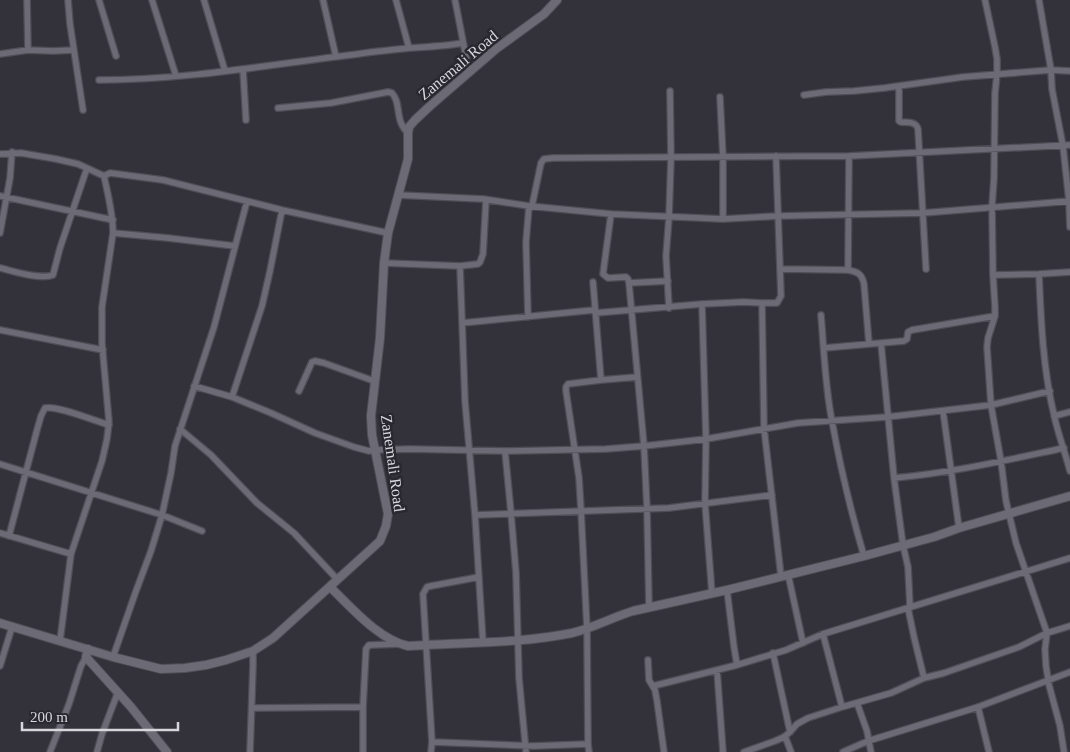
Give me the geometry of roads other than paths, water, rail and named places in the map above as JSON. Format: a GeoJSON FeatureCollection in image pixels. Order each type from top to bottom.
{"type":"FeatureCollection","features":[{"type":"Feature","properties":{"kind":"street"},"geometry":{"type":"LineString","coordinates":[[27,0],[28,50]]}},
{"type":"Feature","properties":{"kind":"street"},"geometry":{"type":"LineString","coordinates":[[68,0],[83,110]]}},
{"type":"Feature","properties":{"kind":"street"},"geometry":{"type":"LineString","coordinates":[[99,0],[116,56]]}},
{"type":"Feature","properties":{"kind":"street"},"geometry":{"type":"LineString","coordinates":[[152,0],[176,76]]}},
{"type":"Feature","properties":{"kind":"street"},"geometry":{"type":"LineString","coordinates":[[204,0],[226,71]]}},
{"type":"Feature","properties":{"kind":"street"},"geometry":{"type":"LineString","coordinates":[[323,0],[336,57]]}},
{"type":"Feature","properties":{"kind":"street"},"geometry":{"type":"LineString","coordinates":[[396,0],[409,48]]}},
{"type":"Feature","properties":{"kind":"street"},"geometry":{"type":"LineString","coordinates":[[454,0],[469,72]]}},
{"type":"Feature","properties":{"kind":"street","name":"Zanemali Road"},"geometry":{"type":"LineString","coordinates":[[0,623],[60,642],[87,653],[113,657],[161,669],[206,665],[253,651],[273,638],[380,541],[388,514],[372,436],[371,416],[380,338],[384,263],[388,233],[408,159],[408,133],[415,120],[496,49],[544,14],[557,0]]}},
{"type":"Feature","properties":{"kind":"street"},"geometry":{"type":"LineString","coordinates":[[985,0],[995,47],[997,74],[992,206],[995,316],[988,338],[991,404],[1008,513],[1047,633],[1045,649],[1048,679],[1058,717],[1064,752]]}},
{"type":"Feature","properties":{"kind":"street"},"geometry":{"type":"LineString","coordinates":[[1039,0],[1063,146],[1070,227]]}},
{"type":"Feature","properties":{"kind":"street"},"geometry":{"type":"LineString","coordinates":[[99,80],[226,71],[463,43]]}},
{"type":"Feature","properties":{"kind":"street"},"geometry":{"type":"LineString","coordinates":[[0,54],[28,50],[74,50]]}},
{"type":"Feature","properties":{"kind":"street"},"geometry":{"type":"LineString","coordinates":[[243,69],[246,120]]}},
{"type":"Feature","properties":{"kind":"street"},"geometry":{"type":"LineString","coordinates":[[804,95],[854,91],[963,77],[1050,70],[1070,71]]}},
{"type":"Feature","properties":{"kind":"street"},"geometry":{"type":"LineString","coordinates":[[898,86],[899,121],[915,123],[918,129],[926,269]]}},
{"type":"Feature","properties":{"kind":"street"},"geometry":{"type":"LineString","coordinates":[[669,308],[666,256],[671,158],[670,91]]}},
{"type":"Feature","properties":{"kind":"street"},"geometry":{"type":"LineString","coordinates":[[278,108],[331,103],[392,92],[396,100],[400,123],[402,128],[408,133]]}},
{"type":"Feature","properties":{"kind":"street"},"geometry":{"type":"LineString","coordinates":[[720,97],[723,219]]}},
{"type":"Feature","properties":{"kind":"street"},"geometry":{"type":"LineString","coordinates":[[528,317],[526,242],[530,206],[541,163],[544,159],[849,156],[1070,145]]}},
{"type":"Feature","properties":{"kind":"street"},"geometry":{"type":"LineString","coordinates":[[0,233],[3,197],[10,178],[12,152]]}},
{"type":"Feature","properties":{"kind":"street"},"geometry":{"type":"LineString","coordinates":[[0,154],[12,152],[56,159],[78,164],[104,176]]}},
{"type":"Feature","properties":{"kind":"street"},"geometry":{"type":"LineString","coordinates":[[462,323],[702,304],[744,302],[775,304],[781,296],[776,156]]}},
{"type":"Feature","properties":{"kind":"street"},"geometry":{"type":"LineString","coordinates":[[848,270],[849,156]]}},
{"type":"Feature","properties":{"kind":"street"},"geometry":{"type":"LineString","coordinates":[[0,268],[38,276],[50,276],[52,274],[87,168]]}},
{"type":"Feature","properties":{"kind":"street"},"geometry":{"type":"LineString","coordinates":[[104,176],[110,173],[163,180],[282,210],[388,233]]}},
{"type":"Feature","properties":{"kind":"street"},"geometry":{"type":"LineString","coordinates":[[60,642],[71,554],[102,461],[109,426],[102,350],[102,307],[113,233],[113,220],[104,176]]}},
{"type":"Feature","properties":{"kind":"street"},"geometry":{"type":"LineString","coordinates":[[398,195],[486,200],[611,214],[723,219],[923,213],[1069,201]]}},
{"type":"Feature","properties":{"kind":"street"},"geometry":{"type":"LineString","coordinates":[[3,197],[113,220]]}},
{"type":"Feature","properties":{"kind":"street"},"geometry":{"type":"LineString","coordinates":[[384,263],[460,266],[478,264],[484,254],[486,200]]}},
{"type":"Feature","properties":{"kind":"street"},"geometry":{"type":"LineString","coordinates":[[113,657],[162,515],[175,446],[212,333],[247,201]]}},
{"type":"Feature","properties":{"kind":"street"},"geometry":{"type":"LineString","coordinates":[[232,397],[262,306],[282,210]]}},
{"type":"Feature","properties":{"kind":"street"},"geometry":{"type":"LineString","coordinates":[[611,214],[603,274],[608,278],[626,277],[629,283],[644,446],[649,607]]}},
{"type":"Feature","properties":{"kind":"street"},"geometry":{"type":"LineString","coordinates":[[113,233],[235,246]]}},
{"type":"Feature","properties":{"kind":"street"},"geometry":{"type":"LineString","coordinates":[[460,266],[466,401],[483,643]]}},
{"type":"Feature","properties":{"kind":"street"},"geometry":{"type":"LineString","coordinates":[[780,269],[848,270],[861,274],[863,278],[869,344]]}},
{"type":"Feature","properties":{"kind":"street"},"geometry":{"type":"LineString","coordinates":[[993,275],[1070,272]]}},
{"type":"Feature","properties":{"kind":"street"},"geometry":{"type":"LineString","coordinates":[[1039,274],[1045,364],[1054,416],[1070,470]]}},
{"type":"Feature","properties":{"kind":"street"},"geometry":{"type":"LineString","coordinates":[[629,283],[668,281]]}},
{"type":"Feature","properties":{"kind":"street"},"geometry":{"type":"LineString","coordinates":[[593,282],[600,380]]}},
{"type":"Feature","properties":{"kind":"street"},"geometry":{"type":"LineString","coordinates":[[762,303],[764,428],[772,495],[785,575],[804,643]]}},
{"type":"Feature","properties":{"kind":"street"},"geometry":{"type":"LineString","coordinates":[[702,304],[706,438],[705,503],[712,594]]}},
{"type":"Feature","properties":{"kind":"street"},"geometry":{"type":"LineString","coordinates":[[821,315],[831,421],[856,530],[864,556]]}},
{"type":"Feature","properties":{"kind":"street"},"geometry":{"type":"LineString","coordinates":[[824,348],[904,341],[907,339],[908,332],[912,330],[995,316]]}},
{"type":"Feature","properties":{"kind":"street"},"geometry":{"type":"LineString","coordinates":[[0,330],[102,350]]}},
{"type":"Feature","properties":{"kind":"street"},"geometry":{"type":"LineString","coordinates":[[881,343],[894,478],[908,566],[909,607],[924,678]]}},
{"type":"Feature","properties":{"kind":"street"},"geometry":{"type":"LineString","coordinates":[[299,391],[313,361],[324,363],[374,381]]}},
{"type":"Feature","properties":{"kind":"street"},"geometry":{"type":"LineString","coordinates":[[589,752],[587,628],[582,510],[566,387],[568,384],[637,377]]}},
{"type":"Feature","properties":{"kind":"street"},"geometry":{"type":"LineString","coordinates":[[194,386],[232,397],[315,433],[369,451],[574,450],[644,446],[798,423],[943,411],[991,404],[1050,391]]}},
{"type":"Feature","properties":{"kind":"street"},"geometry":{"type":"LineString","coordinates":[[9,536],[41,416],[45,408],[58,409],[109,426]]}},
{"type":"Feature","properties":{"kind":"street"},"geometry":{"type":"LineString","coordinates":[[943,411],[958,528]]}},
{"type":"Feature","properties":{"kind":"street"},"geometry":{"type":"LineString","coordinates":[[1054,416],[1070,412]]}},
{"type":"Feature","properties":{"kind":"street"},"geometry":{"type":"LineString","coordinates":[[180,429],[211,456],[257,503],[294,532],[337,579]]}},
{"type":"Feature","properties":{"kind":"street"},"geometry":{"type":"LineString","coordinates":[[894,478],[951,471],[1064,448]]}},
{"type":"Feature","properties":{"kind":"street"},"geometry":{"type":"LineString","coordinates":[[505,451],[512,513],[519,678],[526,749]]}},
{"type":"Feature","properties":{"kind":"street"},"geometry":{"type":"LineString","coordinates":[[0,464],[162,515],[202,531]]}},
{"type":"Feature","properties":{"kind":"street"},"geometry":{"type":"LineString","coordinates":[[475,514],[669,508],[772,495]]}},
{"type":"Feature","properties":{"kind":"street"},"geometry":{"type":"LineString","coordinates":[[363,752],[363,708],[367,646],[483,643],[572,633],[619,615],[864,556],[1070,496]]}},
{"type":"Feature","properties":{"kind":"street"},"geometry":{"type":"LineString","coordinates":[[0,533],[71,554]]}},
{"type":"Feature","properties":{"kind":"street"},"geometry":{"type":"LineString","coordinates":[[653,686],[737,665],[804,643],[823,634],[1070,558]]}},
{"type":"Feature","properties":{"kind":"street"},"geometry":{"type":"LineString","coordinates":[[432,752],[423,594],[427,587],[479,577]]}},
{"type":"Feature","properties":{"kind":"street"},"geometry":{"type":"LineString","coordinates":[[330,586],[382,635],[399,644]]}},
{"type":"Feature","properties":{"kind":"street"},"geometry":{"type":"LineString","coordinates":[[727,590],[737,665]]}},
{"type":"Feature","properties":{"kind":"street"},"geometry":{"type":"LineString","coordinates":[[744,752],[775,741],[808,718],[891,693],[924,678],[1019,647],[1047,633],[1070,626]]}},
{"type":"Feature","properties":{"kind":"street"},"geometry":{"type":"LineString","coordinates":[[0,666],[12,627]]}},
{"type":"Feature","properties":{"kind":"street"},"geometry":{"type":"LineString","coordinates":[[823,634],[842,707]]}},
{"type":"Feature","properties":{"kind":"street"},"geometry":{"type":"LineString","coordinates":[[250,752],[253,651]]}},
{"type":"Feature","properties":{"kind":"street"},"geometry":{"type":"LineString","coordinates":[[50,752],[87,653],[167,752]]}},
{"type":"Feature","properties":{"kind":"street"},"geometry":{"type":"LineString","coordinates":[[773,653],[791,752]]}},
{"type":"Feature","properties":{"kind":"street"},"geometry":{"type":"LineString","coordinates":[[648,660],[649,680],[653,686],[657,701],[664,752]]}},
{"type":"Feature","properties":{"kind":"street"},"geometry":{"type":"LineString","coordinates":[[716,670],[723,752]]}},
{"type":"Feature","properties":{"kind":"street"},"geometry":{"type":"LineString","coordinates":[[843,752],[868,741],[978,707],[1070,672]]}},
{"type":"Feature","properties":{"kind":"street"},"geometry":{"type":"LineString","coordinates":[[97,752],[118,692]]}},
{"type":"Feature","properties":{"kind":"street"},"geometry":{"type":"LineString","coordinates":[[857,703],[867,732],[871,752]]}},
{"type":"Feature","properties":{"kind":"street"},"geometry":{"type":"LineString","coordinates":[[978,707],[989,752]]}},
{"type":"Feature","properties":{"kind":"street"},"geometry":{"type":"LineString","coordinates":[[252,708],[363,708]]}},
{"type":"Feature","properties":{"kind":"street"},"geometry":{"type":"LineString","coordinates":[[432,742],[526,749],[588,744]]}}]}
